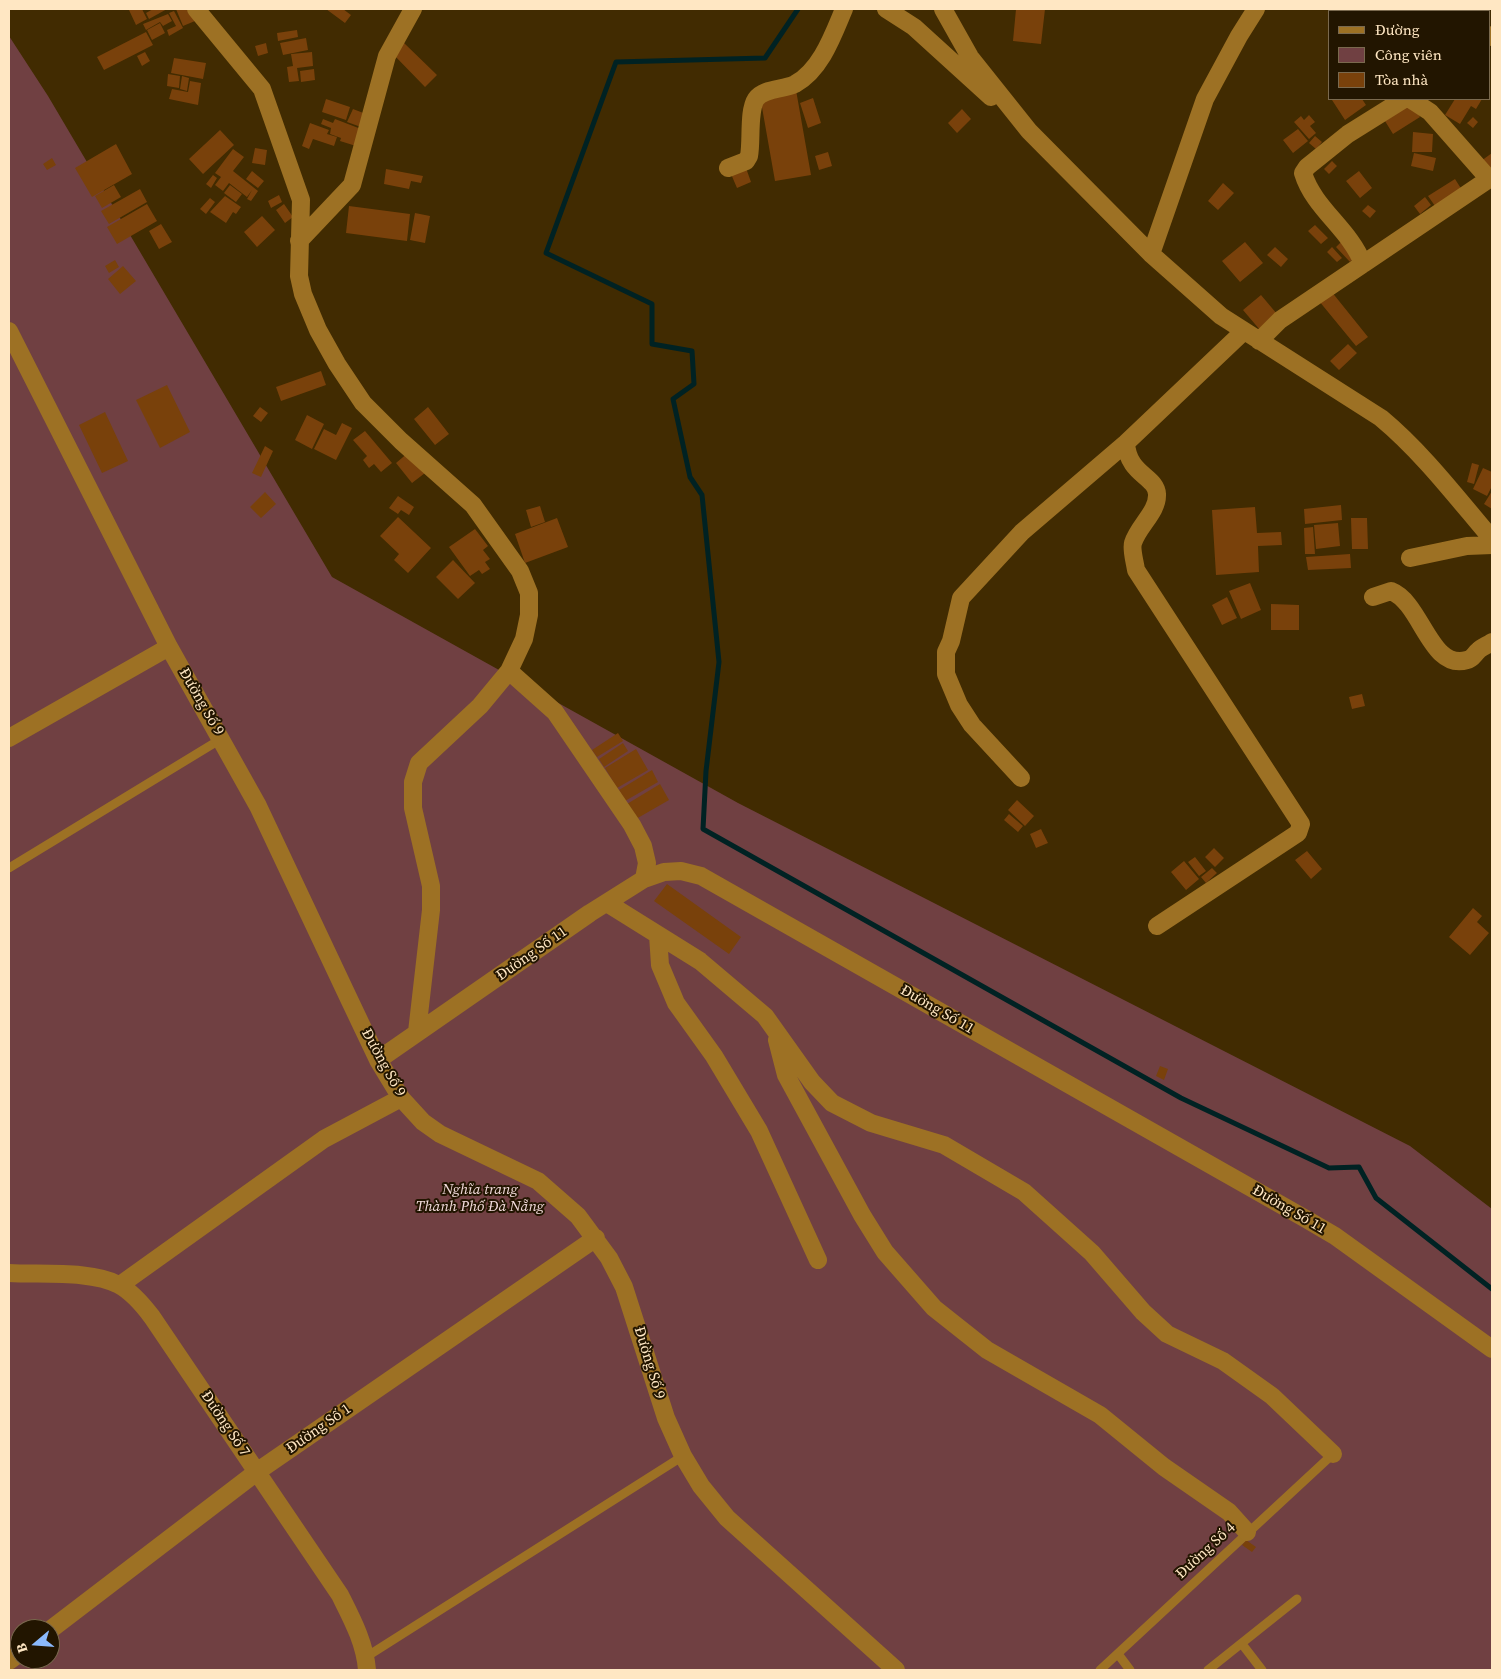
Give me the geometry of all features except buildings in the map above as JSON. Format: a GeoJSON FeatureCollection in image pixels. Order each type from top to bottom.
{"type":"FeatureCollection","features":[{"type":"Feature","properties":{"kind":"street"},"geometry":{"type":"LineString","coordinates":[[196,9],[262,89],[301,200],[299,276],[303,294],[318,330],[342,372],[364,403],[400,441],[474,506],[520,571],[529,593],[529,615],[524,639],[510,671],[480,706],[420,763],[413,782],[413,808],[431,886],[431,910],[417,1032]]}},
{"type":"Feature","properties":{"kind":"street"},"geometry":{"type":"LineString","coordinates":[[299,241],[352,185],[386,56],[413,9]]}},
{"type":"Feature","properties":{"kind":"street"},"geometry":{"type":"LineString","coordinates":[[728,168],[746,161],[749,156],[753,108],[757,98],[767,92],[792,86],[811,71],[831,40],[844,9]]}},
{"type":"Feature","properties":{"kind":"street"},"geometry":{"type":"LineString","coordinates":[[886,9],[914,27],[1029,130],[1151,254],[1205,303],[1244,332],[1381,418],[1396,431],[1492,539]]}},
{"type":"Feature","properties":{"kind":"street"},"geometry":{"type":"LineString","coordinates":[[943,9],[970,57],[1029,130]]}},
{"type":"Feature","properties":{"kind":"street"},"geometry":{"type":"LineString","coordinates":[[1151,254],[1205,99],[1256,9]]}},
{"type":"Feature","properties":{"kind":"street"},"geometry":{"type":"LineString","coordinates":[[1363,264],[1358,249],[1308,187],[1303,173],[1306,167],[1348,134],[1402,100]]}},
{"type":"Feature","properties":{"kind":"street"},"geometry":{"type":"LineString","coordinates":[[1259,341],[1280,320],[1490,178],[1430,112],[1412,100]]}},
{"type":"Feature","properties":{"kind":"street","name":"Đường Số 9"},"geometry":{"type":"LineString","coordinates":[[9,331],[170,647],[258,806],[378,1060],[401,1098],[423,1122],[440,1134],[538,1182],[560,1198],[596,1238],[624,1287],[666,1418],[683,1456],[701,1486],[726,1518],[896,1670]]}},
{"type":"Feature","properties":{"kind":"street"},"geometry":{"type":"LineString","coordinates":[[1021,778],[972,725],[959,705],[946,674],[946,652],[951,641],[961,598],[1022,532],[1126,443],[1244,332]]}},
{"type":"Feature","properties":{"kind":"street"},"geometry":{"type":"LineString","coordinates":[[1126,443],[1127,457],[1133,466],[1153,484],[1157,492],[1156,502],[1132,544],[1136,570],[1301,824],[1298,833],[1157,926]]}},
{"type":"Feature","properties":{"kind":"street"},"geometry":{"type":"LineString","coordinates":[[1410,558],[1467,546],[1492,545]]}},
{"type":"Feature","properties":{"kind":"street"},"geometry":{"type":"LineString","coordinates":[[1373,597],[1391,592],[1405,600],[1440,652],[1448,660],[1456,663],[1470,660],[1479,649],[1492,642]]}},
{"type":"Feature","properties":{"kind":"street"},"geometry":{"type":"LineString","coordinates":[[9,738],[170,647]]}},
{"type":"Feature","properties":{"kind":"street"},"geometry":{"type":"LineString","coordinates":[[510,671],[555,712],[632,825],[644,846],[647,863],[644,879]]}},
{"type":"Feature","properties":{"kind":"street","name":"Đường Số 11"},"geometry":{"type":"LineString","coordinates":[[378,1060],[644,879],[664,872],[681,871],[701,876],[1335,1236],[1492,1349]]}},
{"type":"Feature","properties":{"kind":"street"},"geometry":{"type":"LineString","coordinates":[[607,903],[700,961],[765,1016],[812,1082],[832,1103],[870,1123],[944,1145],[1024,1192],[1092,1253],[1143,1312],[1167,1334],[1223,1361],[1272,1396],[1333,1454]]}},
{"type":"Feature","properties":{"kind":"street"},"geometry":{"type":"LineString","coordinates":[[658,935],[660,965],[676,1003],[714,1056],[759,1130],[818,1260]]}},
{"type":"Feature","properties":{"kind":"street"},"geometry":{"type":"LineString","coordinates":[[775,1030],[786,1075],[862,1216],[885,1252],[934,1308],[986,1350],[1100,1414],[1164,1467],[1229,1512],[1246,1532]]}},
{"type":"Feature","properties":{"kind":"street"},"geometry":{"type":"LineString","coordinates":[[120,1285],[324,1139],[401,1098]]}},
{"type":"Feature","properties":{"kind":"street","name":"Đường Số 1"},"geometry":{"type":"LineString","coordinates":[[60,1622],[258,1471],[596,1238]]}},
{"type":"Feature","properties":{"kind":"street","name":"Đường Số 7"},"geometry":{"type":"LineString","coordinates":[[9,1274],[87,1277],[120,1285],[137,1299],[152,1317],[258,1471],[340,1595],[356,1627],[367,1664]]}},
{"type":"Feature","properties":{"kind":"lane"},"geometry":{"type":"LineString","coordinates":[[9,868],[222,739]]}},
{"type":"Feature","properties":{"kind":"lane","name":"Đường Số 4"},"geometry":{"type":"LineString","coordinates":[[1100,1670],[1246,1532],[1333,1454]]}},
{"type":"Feature","properties":{"kind":"lane"},"geometry":{"type":"LineString","coordinates":[[367,1664],[683,1456]]}},
{"type":"Feature","properties":{"kind":"lane"},"geometry":{"type":"LineString","coordinates":[[1208,1670],[1297,1599]]}},
{"type":"Feature","properties":{"kind":"lane"},"geometry":{"type":"LineString","coordinates":[[1242,1644],[1262,1670]]}},
{"type":"Feature","properties":{"kind":"lane"},"geometry":{"type":"LineString","coordinates":[[1118,1654],[1130,1670]]}},
{"type":"Feature","properties":{"kind":"green space","name":"Nghĩa trang Thành Phố Đà Nẵng"},"geometry":{"type":"Polygon","coordinates":[[[9,36],[48,96],[332,577],[738,803],[1410,1146],[1492,1209],[1492,1670],[9,1670],[9,36]]]}},
{"type":"Feature","properties":{"kind":"waterway"},"geometry":{"type":"LineString","coordinates":[[798,9],[765,58],[616,62],[546,253],[652,304],[652,344],[692,351],[694,384],[673,399],[690,477],[702,495],[719,662],[706,771],[703,829],[1181,1098],[1329,1168],[1359,1167],[1376,1198],[1492,1289]]}}]}
